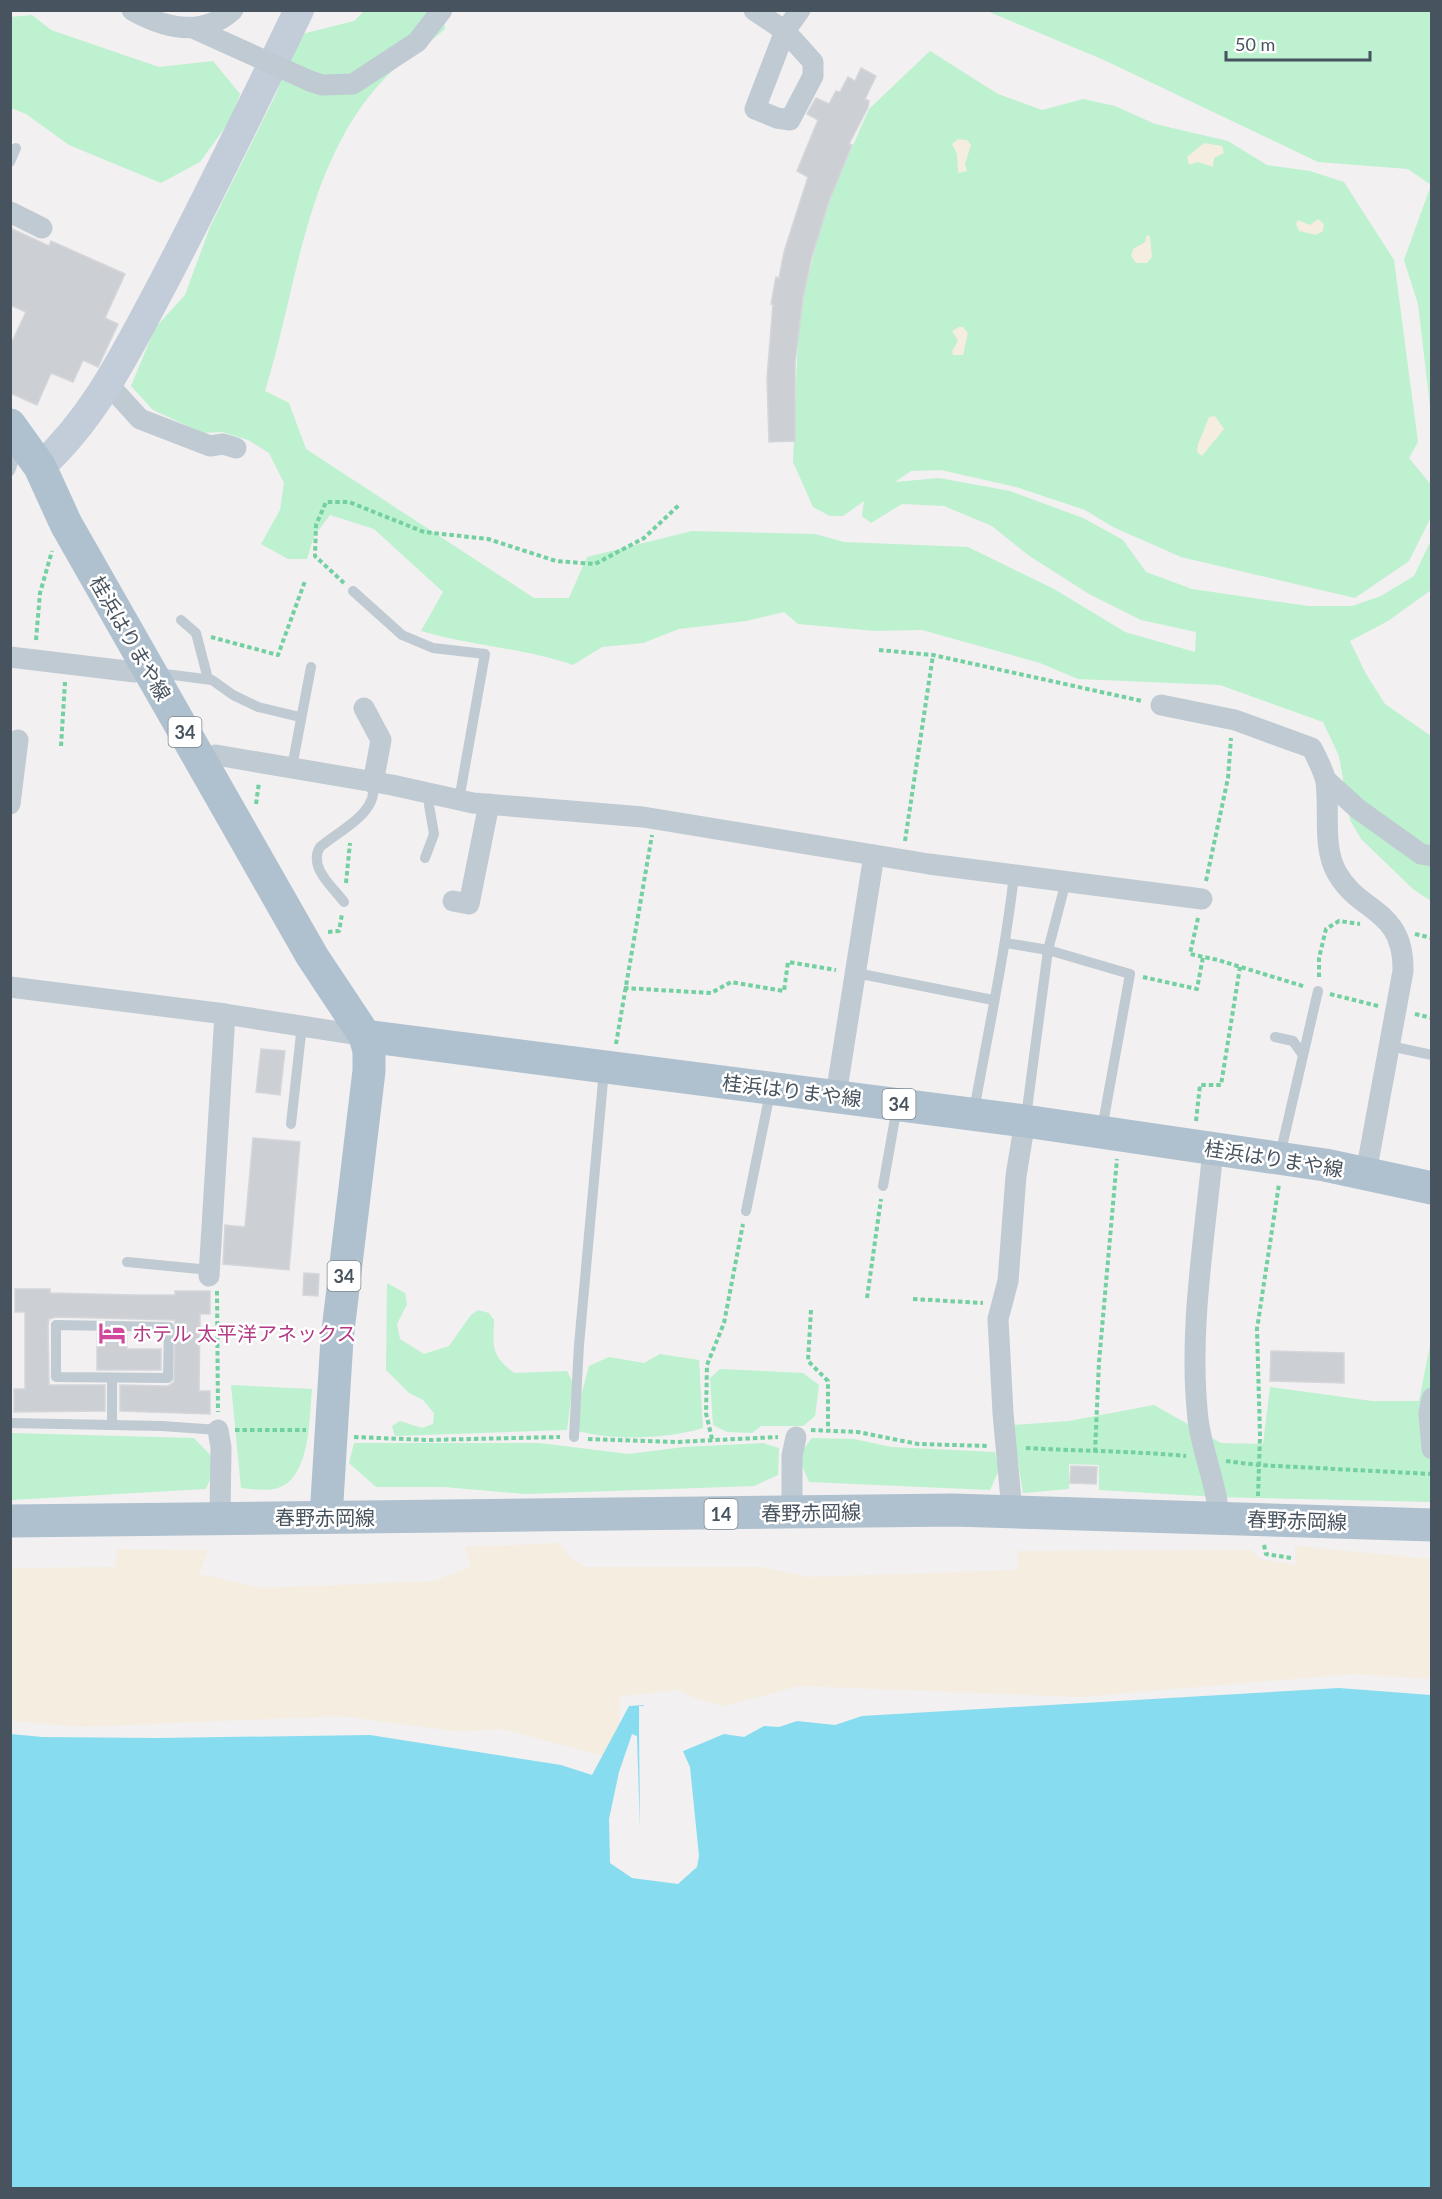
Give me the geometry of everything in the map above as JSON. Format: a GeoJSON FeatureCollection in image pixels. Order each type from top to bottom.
{"type":"FeatureCollection","features":[{"type":"Feature","properties":{"kind":"main road","name":"桂浜はりまや線"},"geometry":{"type":"LineString","coordinates":[[17,450],[66,524],[312,956],[365,1036],[369,1051],[369,1071],[337,1339],[326,1517]]}},
{"type":"Feature","properties":{"kind":"main road","name":"桂浜はりまや線"},"geometry":{"type":"LineString","coordinates":[[365,1036],[609,1068],[772,1086],[1025,1121],[1279,1158],[1366,1173],[1431,1188]]}},
{"type":"Feature","properties":{"kind":"main road","name":"春野赤岡線"},"geometry":{"type":"LineString","coordinates":[[10,1521],[1012,1511],[1431,1525]]}},
{"type":"Feature","properties":{"kind":"street"},"geometry":{"type":"LineString","coordinates":[[132,10],[153,22],[195,29],[321,85],[353,84],[417,42],[442,10]]}},
{"type":"Feature","properties":{"kind":"street"},"geometry":{"type":"LineString","coordinates":[[195,29],[210,25],[233,10]]}},
{"type":"Feature","properties":{"kind":"street"},"geometry":{"type":"LineString","coordinates":[[17,450],[74,434],[109,385],[183,245],[299,10]]}},
{"type":"Feature","properties":{"kind":"street"},"geometry":{"type":"LineString","coordinates":[[754,10],[785,31],[800,10]]}},
{"type":"Feature","properties":{"kind":"street"},"geometry":{"type":"LineString","coordinates":[[10,212],[42,228]]}},
{"type":"Feature","properties":{"kind":"street"},"geometry":{"type":"LineString","coordinates":[[109,385],[140,419],[210,446],[224,444],[236,448]]}},
{"type":"Feature","properties":{"kind":"street"},"geometry":{"type":"LineString","coordinates":[[10,657],[150,672]]}},
{"type":"Feature","properties":{"kind":"street"},"geometry":{"type":"LineString","coordinates":[[1161,705],[1235,720],[1312,748],[1326,780],[1330,856],[1336,873],[1344,884],[1383,915],[1394,930],[1404,951],[1403,971],[1366,1173]]}},
{"type":"Feature","properties":{"kind":"street"},"geometry":{"type":"LineString","coordinates":[[364,708],[381,740],[373,783]]}},
{"type":"Feature","properties":{"kind":"street"},"geometry":{"type":"LineString","coordinates":[[10,804],[18,740]]}},
{"type":"Feature","properties":{"kind":"street"},"geometry":{"type":"LineString","coordinates":[[202,761],[216,755],[292,767],[459,800],[656,819],[902,860],[1202,898]]}},
{"type":"Feature","properties":{"kind":"street"},"geometry":{"type":"LineString","coordinates":[[1326,780],[1367,815],[1421,854],[1431,856]]}},
{"type":"Feature","properties":{"kind":"street"},"geometry":{"type":"LineString","coordinates":[[453,901],[469,904],[489,804]]}},
{"type":"Feature","properties":{"kind":"street"},"geometry":{"type":"LineString","coordinates":[[836,1095],[874,855]]}},
{"type":"Feature","properties":{"kind":"street"},"geometry":{"type":"LineString","coordinates":[[10,987],[302,1024],[365,1036]]}},
{"type":"Feature","properties":{"kind":"street"},"geometry":{"type":"LineString","coordinates":[[209,1273],[225,1014]]}},
{"type":"Feature","properties":{"kind":"street"},"geometry":{"type":"LineString","coordinates":[[1012,1511],[998,1319],[1008,1281],[1016,1176],[1025,1121]]}},
{"type":"Feature","properties":{"kind":"street"},"geometry":{"type":"LineString","coordinates":[[1203,1147],[1195,1334],[1198,1418],[1205,1458],[1218,1497],[1219,1517]]}},
{"type":"Feature","properties":{"kind":"street"},"geometry":{"type":"LineString","coordinates":[[1431,1398],[1429,1413],[1431,1449]]}},
{"type":"Feature","properties":{"kind":"street"},"geometry":{"type":"LineString","coordinates":[[218,1430],[221,1447],[220,1518]]}},
{"type":"Feature","properties":{"kind":"street"},"geometry":{"type":"LineString","coordinates":[[792,1513],[792,1456],[796,1437]]}},
{"type":"Feature","properties":{"kind":"lane"},"geometry":{"type":"LineString","coordinates":[[10,162],[16,148]]}},
{"type":"Feature","properties":{"kind":"lane"},"geometry":{"type":"LineString","coordinates":[[353,591],[402,635],[433,648],[485,654],[459,800]]}},
{"type":"Feature","properties":{"kind":"lane"},"geometry":{"type":"LineString","coordinates":[[181,620],[196,633],[208,679]]}},
{"type":"Feature","properties":{"kind":"lane"},"geometry":{"type":"LineString","coordinates":[[292,767],[311,668]]}},
{"type":"Feature","properties":{"kind":"lane"},"geometry":{"type":"LineString","coordinates":[[150,672],[208,679],[258,707],[300,717]]}},
{"type":"Feature","properties":{"kind":"lane"},"geometry":{"type":"LineString","coordinates":[[344,902],[316,866],[315,855],[320,847],[367,810],[373,801],[373,783]]}},
{"type":"Feature","properties":{"kind":"lane"},"geometry":{"type":"LineString","coordinates":[[425,858],[434,834],[429,805],[431,793]]}},
{"type":"Feature","properties":{"kind":"lane"},"geometry":{"type":"LineString","coordinates":[[974,1114],[993,1000],[1006,943],[1014,875]]}},
{"type":"Feature","properties":{"kind":"lane"},"geometry":{"type":"LineString","coordinates":[[1025,1121],[1048,950],[1066,881]]}},
{"type":"Feature","properties":{"kind":"lane"},"geometry":{"type":"LineString","coordinates":[[1006,943],[1048,950],[1130,975],[1112,1134]]}},
{"type":"Feature","properties":{"kind":"lane"},"geometry":{"type":"LineString","coordinates":[[856,973],[993,1000]]}},
{"type":"Feature","properties":{"kind":"lane"},"geometry":{"type":"LineString","coordinates":[[1279,1158],[1318,992]]}},
{"type":"Feature","properties":{"kind":"lane"},"geometry":{"type":"LineString","coordinates":[[291,1124],[302,1024]]}},
{"type":"Feature","properties":{"kind":"lane"},"geometry":{"type":"LineString","coordinates":[[1275,1037],[1293,1041],[1304,1055]]}},
{"type":"Feature","properties":{"kind":"lane"},"geometry":{"type":"LineString","coordinates":[[1390,1046],[1431,1055]]}},
{"type":"Feature","properties":{"kind":"lane"},"geometry":{"type":"LineString","coordinates":[[574,1437],[579,1345],[609,1068]]}},
{"type":"Feature","properties":{"kind":"lane"},"geometry":{"type":"LineString","coordinates":[[746,1211],[772,1086]]}},
{"type":"Feature","properties":{"kind":"lane"},"geometry":{"type":"LineString","coordinates":[[884,1186],[897,1104]]}},
{"type":"Feature","properties":{"kind":"lane"},"geometry":{"type":"LineString","coordinates":[[127,1262],[209,1273]]}},
{"type":"Feature","properties":{"kind":"lane"},"geometry":{"type":"LineString","coordinates":[[56,1325],[169,1327],[168,1378],[112,1378],[56,1377],[56,1325]]}},
{"type":"Feature","properties":{"kind":"lane"},"geometry":{"type":"LineString","coordinates":[[112,1378],[112,1425]]}},
{"type":"Feature","properties":{"kind":"lane"},"geometry":{"type":"LineString","coordinates":[[10,1423],[218,1430]]}},
{"type":"Feature","properties":{"kind":"path"},"geometry":{"type":"LineString","coordinates":[[353,591],[315,556],[316,525],[326,502],[349,502],[424,532],[489,539],[556,561],[595,564],[644,538],[679,505]]}},
{"type":"Feature","properties":{"kind":"path"},"geometry":{"type":"LineString","coordinates":[[34,659],[40,593],[58,529],[66,524]]}},
{"type":"Feature","properties":{"kind":"path"},"geometry":{"type":"LineString","coordinates":[[196,633],[278,655],[305,581]]}},
{"type":"Feature","properties":{"kind":"path"},"geometry":{"type":"LineString","coordinates":[[879,650],[933,655],[1161,705]]}},
{"type":"Feature","properties":{"kind":"path"},"geometry":{"type":"LineString","coordinates":[[902,860],[933,655]]}},
{"type":"Feature","properties":{"kind":"path"},"geometry":{"type":"LineString","coordinates":[[60,746],[66,663]]}},
{"type":"Feature","properties":{"kind":"path"},"geometry":{"type":"LineString","coordinates":[[1235,720],[1231,733],[1228,778],[1190,954],[1318,992],[1431,1018]]}},
{"type":"Feature","properties":{"kind":"path"},"geometry":{"type":"LineString","coordinates":[[246,839],[252,830],[262,762]]}},
{"type":"Feature","properties":{"kind":"path"},"geometry":{"type":"LineString","coordinates":[[609,1068],[656,819]]}},
{"type":"Feature","properties":{"kind":"path"},"geometry":{"type":"LineString","coordinates":[[1318,992],[1320,958],[1326,929],[1333,923],[1339,921],[1431,938]]}},
{"type":"Feature","properties":{"kind":"path"},"geometry":{"type":"LineString","coordinates":[[1130,975],[1197,989],[1203,957]]}},
{"type":"Feature","properties":{"kind":"path"},"geometry":{"type":"LineString","coordinates":[[624,988],[711,993],[731,982],[784,991],[788,962],[856,973]]}},
{"type":"Feature","properties":{"kind":"path"},"geometry":{"type":"LineString","coordinates":[[1203,1147],[1200,1085],[1221,1085],[1240,967]]}},
{"type":"Feature","properties":{"kind":"path"},"geometry":{"type":"LineString","coordinates":[[1095,1452],[1114,1171],[1112,1134]]}},
{"type":"Feature","properties":{"kind":"path"},"geometry":{"type":"LineString","coordinates":[[1258,1496],[1260,1436],[1257,1329],[1279,1184],[1279,1158]]}},
{"type":"Feature","properties":{"kind":"path"},"geometry":{"type":"LineString","coordinates":[[867,1298],[884,1186]]}},
{"type":"Feature","properties":{"kind":"path"},"geometry":{"type":"LineString","coordinates":[[712,1439],[706,1413],[707,1365],[724,1323],[733,1265],[746,1211]]}},
{"type":"Feature","properties":{"kind":"path"},"geometry":{"type":"LineString","coordinates":[[209,1273],[216,1281],[219,1306],[218,1430],[310,1430],[366,1439],[530,1435],[641,1441],[796,1437],[815,1429],[828,1429],[858,1432],[918,1444],[1095,1452],[1113,1449],[1258,1465],[1431,1474]]}},
{"type":"Feature","properties":{"kind":"path"},"geometry":{"type":"LineString","coordinates":[[913,1299],[1002,1304]]}},
{"type":"Feature","properties":{"kind":"path"},"geometry":{"type":"LineString","coordinates":[[812,1310],[808,1361],[828,1382],[828,1429]]}},
{"type":"Feature","properties":{"kind":"path"},"geometry":{"type":"LineString","coordinates":[[1264,1545],[1266,1554],[1291,1558]]}},
{"type":"Feature","properties":{"kind":"green space"},"geometry":{"type":"Polygon","coordinates":[[[364,11],[443,11],[445,29],[385,78],[358,111],[337,147],[307,226],[265,391],[289,403],[306,449],[534,598],[569,598],[587,557],[692,531],[815,534],[844,542],[968,547],[1054,589],[1125,632],[1195,652],[1196,632],[1141,620],[1089,594],[1028,555],[992,526],[944,506],[902,504],[871,523],[862,516],[864,501],[843,516],[830,516],[813,507],[793,462],[798,336],[805,289],[820,230],[835,186],[869,109],[930,51],[998,94],[1042,110],[1083,99],[1115,106],[1155,124],[1228,141],[1267,165],[1310,171],[1344,182],[1394,260],[1418,442],[1409,458],[1432,486],[1431,517],[1409,561],[1355,598],[1181,557],[1113,527],[1085,510],[1016,487],[941,470],[911,471],[895,482],[939,478],[1010,491],[1083,518],[1123,540],[1146,572],[1192,589],[1308,606],[1352,606],[1381,596],[1414,576],[1431,540],[1431,590],[1388,621],[1350,641],[1366,674],[1385,704],[1431,736],[1431,901],[1413,889],[1361,839],[1350,820],[1339,756],[1323,722],[1220,685],[1078,679],[1040,663],[922,630],[875,631],[798,624],[784,612],[746,621],[679,629],[643,643],[602,647],[573,665],[421,631],[443,592],[374,529],[330,515],[314,536],[307,559],[288,559],[261,544],[280,510],[284,483],[269,453],[248,440],[222,432],[203,433],[153,410],[131,386],[155,328],[185,295],[210,227],[276,94],[298,35],[354,21],[364,11]]]}},
{"type":"Feature","properties":{"kind":"green space"},"geometry":{"type":"Polygon","coordinates":[[[987,11],[1431,11],[1431,185],[1408,169],[1318,162],[1104,60],[987,11]]]}},
{"type":"Feature","properties":{"kind":"green space"},"geometry":{"type":"Polygon","coordinates":[[[32,15],[51,30],[159,67],[213,61],[240,94],[231,119],[200,162],[161,183],[69,145],[26,114],[11,108],[10,17],[32,15]]]}},
{"type":"Feature","properties":{"kind":"green space"},"geometry":{"type":"Polygon","coordinates":[[[1431,185],[1431,415],[1418,304],[1404,260],[1431,185]]]}},
{"type":"Feature","properties":{"kind":"green space"},"geometry":{"type":"Polygon","coordinates":[[[387,1283],[405,1293],[407,1304],[397,1324],[400,1339],[424,1354],[449,1346],[471,1315],[478,1310],[489,1313],[494,1320],[493,1338],[497,1356],[514,1373],[567,1371],[573,1383],[567,1430],[395,1436],[392,1426],[400,1421],[422,1428],[433,1424],[434,1413],[423,1400],[409,1393],[386,1370],[387,1283]]]}},
{"type":"Feature","properties":{"kind":"green space"},"geometry":{"type":"Polygon","coordinates":[[[1431,1340],[1431,1502],[1218,1497],[1099,1490],[1099,1465],[1069,1464],[1069,1489],[1023,1493],[1012,1425],[1069,1421],[1154,1405],[1221,1443],[1263,1444],[1270,1387],[1372,1401],[1419,1401],[1431,1340]]]}},
{"type":"Feature","properties":{"kind":"green space"},"geometry":{"type":"Polygon","coordinates":[[[660,1354],[699,1360],[703,1428],[673,1435],[641,1437],[608,1436],[578,1431],[581,1396],[589,1366],[609,1357],[644,1363],[660,1354]]]}},
{"type":"Feature","properties":{"kind":"green space"},"geometry":{"type":"Polygon","coordinates":[[[720,1369],[803,1373],[819,1385],[815,1416],[803,1426],[761,1426],[752,1433],[727,1432],[713,1425],[710,1378],[720,1369]]]}},
{"type":"Feature","properties":{"kind":"green space"},"geometry":{"type":"Polygon","coordinates":[[[231,1385],[312,1389],[306,1447],[295,1474],[286,1484],[270,1490],[241,1488],[231,1385]]]}},
{"type":"Feature","properties":{"kind":"green space"},"geometry":{"type":"Polygon","coordinates":[[[11,1433],[194,1438],[212,1457],[211,1477],[206,1489],[11,1500],[11,1433]]]}},
{"type":"Feature","properties":{"kind":"green space"},"geometry":{"type":"Polygon","coordinates":[[[812,1438],[854,1439],[891,1447],[995,1452],[999,1470],[990,1490],[809,1482],[798,1456],[812,1438]]]}},
{"type":"Feature","properties":{"kind":"green space"},"geometry":{"type":"Polygon","coordinates":[[[354,1443],[539,1443],[629,1454],[684,1447],[763,1443],[779,1448],[778,1475],[754,1486],[526,1494],[444,1487],[376,1487],[349,1463],[354,1443]]]}},
{"type":"Feature","properties":{"kind":"sand"},"geometry":{"type":"Polygon","coordinates":[[[958,139],[967,140],[971,145],[965,164],[967,171],[958,173],[957,154],[952,144],[958,139]]]}},
{"type":"Feature","properties":{"kind":"sand"},"geometry":{"type":"Polygon","coordinates":[[[1204,143],[1222,146],[1224,153],[1214,158],[1213,167],[1198,162],[1189,165],[1187,157],[1204,143]]]}},
{"type":"Feature","properties":{"kind":"sand"},"geometry":{"type":"Polygon","coordinates":[[[1318,219],[1324,224],[1323,231],[1316,235],[1299,231],[1296,224],[1298,220],[1310,225],[1318,219]]]}},
{"type":"Feature","properties":{"kind":"sand"},"geometry":{"type":"Polygon","coordinates":[[[1147,235],[1150,236],[1152,257],[1147,263],[1136,263],[1131,256],[1133,249],[1145,242],[1147,235]]]}},
{"type":"Feature","properties":{"kind":"sand"},"geometry":{"type":"Polygon","coordinates":[[[963,327],[968,333],[963,355],[953,355],[952,351],[958,341],[952,331],[963,327]]]}},
{"type":"Feature","properties":{"kind":"sand"},"geometry":{"type":"Polygon","coordinates":[[[1215,416],[1224,429],[1202,456],[1197,452],[1198,444],[1209,417],[1215,416]]]}},
{"type":"Feature","properties":{"kind":"sand"},"geometry":{"type":"Polygon","coordinates":[[[560,1543],[568,1556],[585,1567],[761,1567],[810,1577],[1018,1570],[1017,1551],[1250,1550],[1261,1559],[1296,1565],[1295,1546],[1431,1559],[1431,1679],[1354,1674],[1079,1697],[799,1686],[723,1706],[697,1699],[678,1690],[620,1696],[617,1760],[503,1729],[461,1732],[340,1716],[82,1727],[11,1721],[10,1568],[115,1567],[118,1549],[208,1550],[199,1574],[263,1588],[434,1581],[471,1567],[465,1547],[560,1543]]]}},
{"type":"Feature","properties":{"kind":"water"},"geometry":{"type":"Polygon","coordinates":[[[1339,1688],[1431,1695],[1431,2188],[11,2188],[11,1734],[42,1737],[158,1738],[370,1735],[561,1765],[592,1775],[629,1706],[644,1705],[639,1720],[641,1850],[664,1848],[664,1764],[681,1752],[724,1734],[744,1737],[764,1726],[779,1727],[797,1721],[835,1725],[862,1716],[1339,1688]]]}},
{"type":"Feature","properties":{"kind":"pier"},"geometry":{"type":"Polygon","coordinates":[[[644,1702],[647,1705],[642,1721],[643,1846],[661,1845],[662,1762],[664,1845],[664,1760],[682,1749],[690,1767],[699,1856],[697,1867],[678,1884],[632,1878],[610,1863],[609,1819],[619,1772],[632,1734],[637,1736],[640,1829],[639,1706],[644,1706],[644,1702]]]}},
{"type":"Feature","properties":{"kind":"building"},"geometry":{"type":"Polygon","coordinates":[[[861,68],[876,76],[865,99],[869,101],[868,107],[849,144],[852,145],[829,201],[811,260],[803,298],[795,362],[795,441],[769,442],[767,378],[773,304],[771,304],[776,277],[779,278],[784,252],[808,177],[797,171],[818,120],[807,114],[816,98],[829,104],[836,91],[840,92],[848,77],[855,81],[861,68]]]}},
{"type":"Feature","properties":{"kind":"building"},"geometry":{"type":"Polygon","coordinates":[[[10,228],[49,246],[51,241],[125,274],[105,318],[118,324],[98,367],[83,360],[73,382],[51,373],[37,405],[10,393],[10,346],[26,312],[10,305],[10,228]]]}},
{"type":"Feature","properties":{"kind":"building"},"geometry":{"type":"Polygon","coordinates":[[[261,1049],[285,1051],[280,1095],[256,1092],[261,1049]]]}},
{"type":"Feature","properties":{"kind":"building"},"geometry":{"type":"Polygon","coordinates":[[[253,1138],[300,1142],[289,1270],[223,1264],[225,1225],[245,1227],[253,1138]]]}},
{"type":"Feature","properties":{"kind":"building"},"geometry":{"type":"Polygon","coordinates":[[[304,1273],[319,1274],[318,1296],[303,1295],[304,1273]]]}},
{"type":"Feature","properties":{"kind":"building"},"geometry":{"type":"Polygon","coordinates":[[[15,1289],[50,1289],[50,1293],[135,1295],[175,1295],[175,1291],[210,1291],[210,1314],[200,1314],[199,1391],[210,1391],[210,1414],[120,1411],[120,1385],[168,1386],[174,1382],[175,1320],[56,1317],[49,1319],[48,1325],[49,1385],[105,1385],[105,1411],[14,1412],[14,1389],[25,1389],[25,1312],[15,1312],[15,1289]]]}},
{"type":"Feature","properties":{"kind":"building"},"geometry":{"type":"Polygon","coordinates":[[[97,1333],[127,1334],[127,1349],[161,1349],[161,1370],[97,1370],[97,1333]]]}},
{"type":"Feature","properties":{"kind":"building"},"geometry":{"type":"Polygon","coordinates":[[[1271,1351],[1344,1353],[1344,1383],[1270,1381],[1271,1351]]]}},
{"type":"Feature","properties":{"kind":"building"},"geometry":{"type":"Polygon","coordinates":[[[1071,1466],[1097,1467],[1096,1484],[1070,1483],[1071,1466]]]}},
{"type":"Feature","properties":{"kind":"place","name":"ホテル 太平洋アネックス"},"geometry":{"type":"Point","coordinates":[112,1333]}}]}
